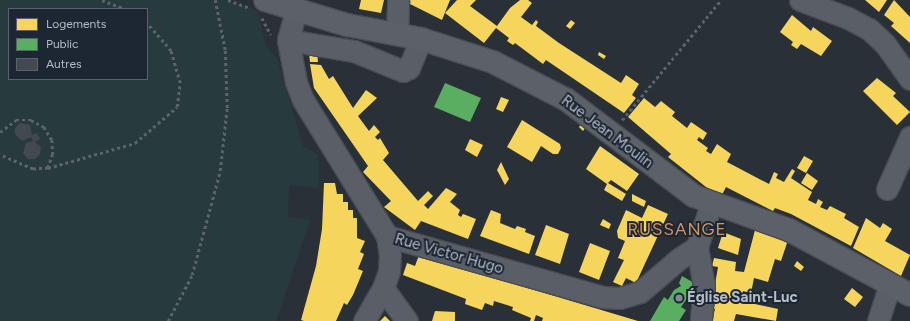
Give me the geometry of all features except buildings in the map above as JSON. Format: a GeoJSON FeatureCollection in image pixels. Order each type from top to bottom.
{"type":"FeatureCollection","features":[{"type":"Feature","properties":{"kind":"main road","name":"Rue Jean Moulin"},"geometry":{"type":"LineString","coordinates":[[265,5],[296,10],[347,25],[421,39],[494,62],[540,84],[591,117],[677,186],[711,204],[789,230],[910,295]]}},
{"type":"Feature","properties":{"kind":"street"},"geometry":{"type":"LineString","coordinates":[[397,34],[398,0]]}},
{"type":"Feature","properties":{"kind":"street"},"geometry":{"type":"LineString","coordinates":[[800,0],[848,18],[868,29],[885,44],[910,79]]}},
{"type":"Feature","properties":{"kind":"street","name":"Rue Victor Hugo"},"geometry":{"type":"LineString","coordinates":[[296,10],[288,40],[290,62],[303,100],[387,236],[602,297],[620,298],[640,292],[680,258],[697,247]]}},
{"type":"Feature","properties":{"kind":"street"},"geometry":{"type":"LineString","coordinates":[[288,40],[354,51],[402,71],[409,68],[421,39]]}},
{"type":"Feature","properties":{"kind":"street"},"geometry":{"type":"LineString","coordinates":[[887,189],[910,137]]}},
{"type":"Feature","properties":{"kind":"street"},"geometry":{"type":"LineString","coordinates":[[701,321],[704,285],[697,247],[711,204]]}},
{"type":"Feature","properties":{"kind":"street"},"geometry":{"type":"LineString","coordinates":[[364,321],[383,288],[390,254],[387,236]]}},
{"type":"Feature","properties":{"kind":"street"},"geometry":{"type":"LineString","coordinates":[[878,321],[890,285]]}},
{"type":"Feature","properties":{"kind":"street"},"geometry":{"type":"LineString","coordinates":[[383,288],[406,321]]}},
{"type":"Feature","properties":{"kind":"path"},"geometry":{"type":"LineString","coordinates":[[102,0],[122,8]]}},
{"type":"Feature","properties":{"kind":"path"},"geometry":{"type":"LineString","coordinates":[[168,321],[192,274],[220,171],[227,108],[225,50],[216,0]]}},
{"type":"Feature","properties":{"kind":"path"},"geometry":{"type":"LineString","coordinates":[[228,0],[265,5],[272,37],[288,40]]}},
{"type":"Feature","properties":{"kind":"path"},"geometry":{"type":"LineString","coordinates":[[626,114],[721,0]]}},
{"type":"Feature","properties":{"kind":"path"},"geometry":{"type":"LineString","coordinates":[[0,155],[33,169],[48,168],[135,143],[177,107],[180,83],[171,51],[148,24]]}},
{"type":"Feature","properties":{"kind":"path"},"geometry":{"type":"LineString","coordinates":[[0,132],[16,120],[31,120],[44,127],[52,140],[53,154],[48,168]]}},
{"type":"Feature","properties":{"kind":"green space"},"geometry":{"type":"Polygon","coordinates":[[[0,0],[228,0],[258,11],[266,47],[277,58],[303,146],[318,155],[319,188],[289,185],[288,217],[310,220],[276,321],[0,321],[0,0]]]}},
{"type":"Feature","properties":{"kind":"place","name":"Église Saint-Luc"},"geometry":{"type":"Point","coordinates":[679,298]}},
{"type":"Feature","properties":{"kind":"district","name":"RUSSANGE"},"geometry":{"type":"Point","coordinates":[677,230]}}]}
